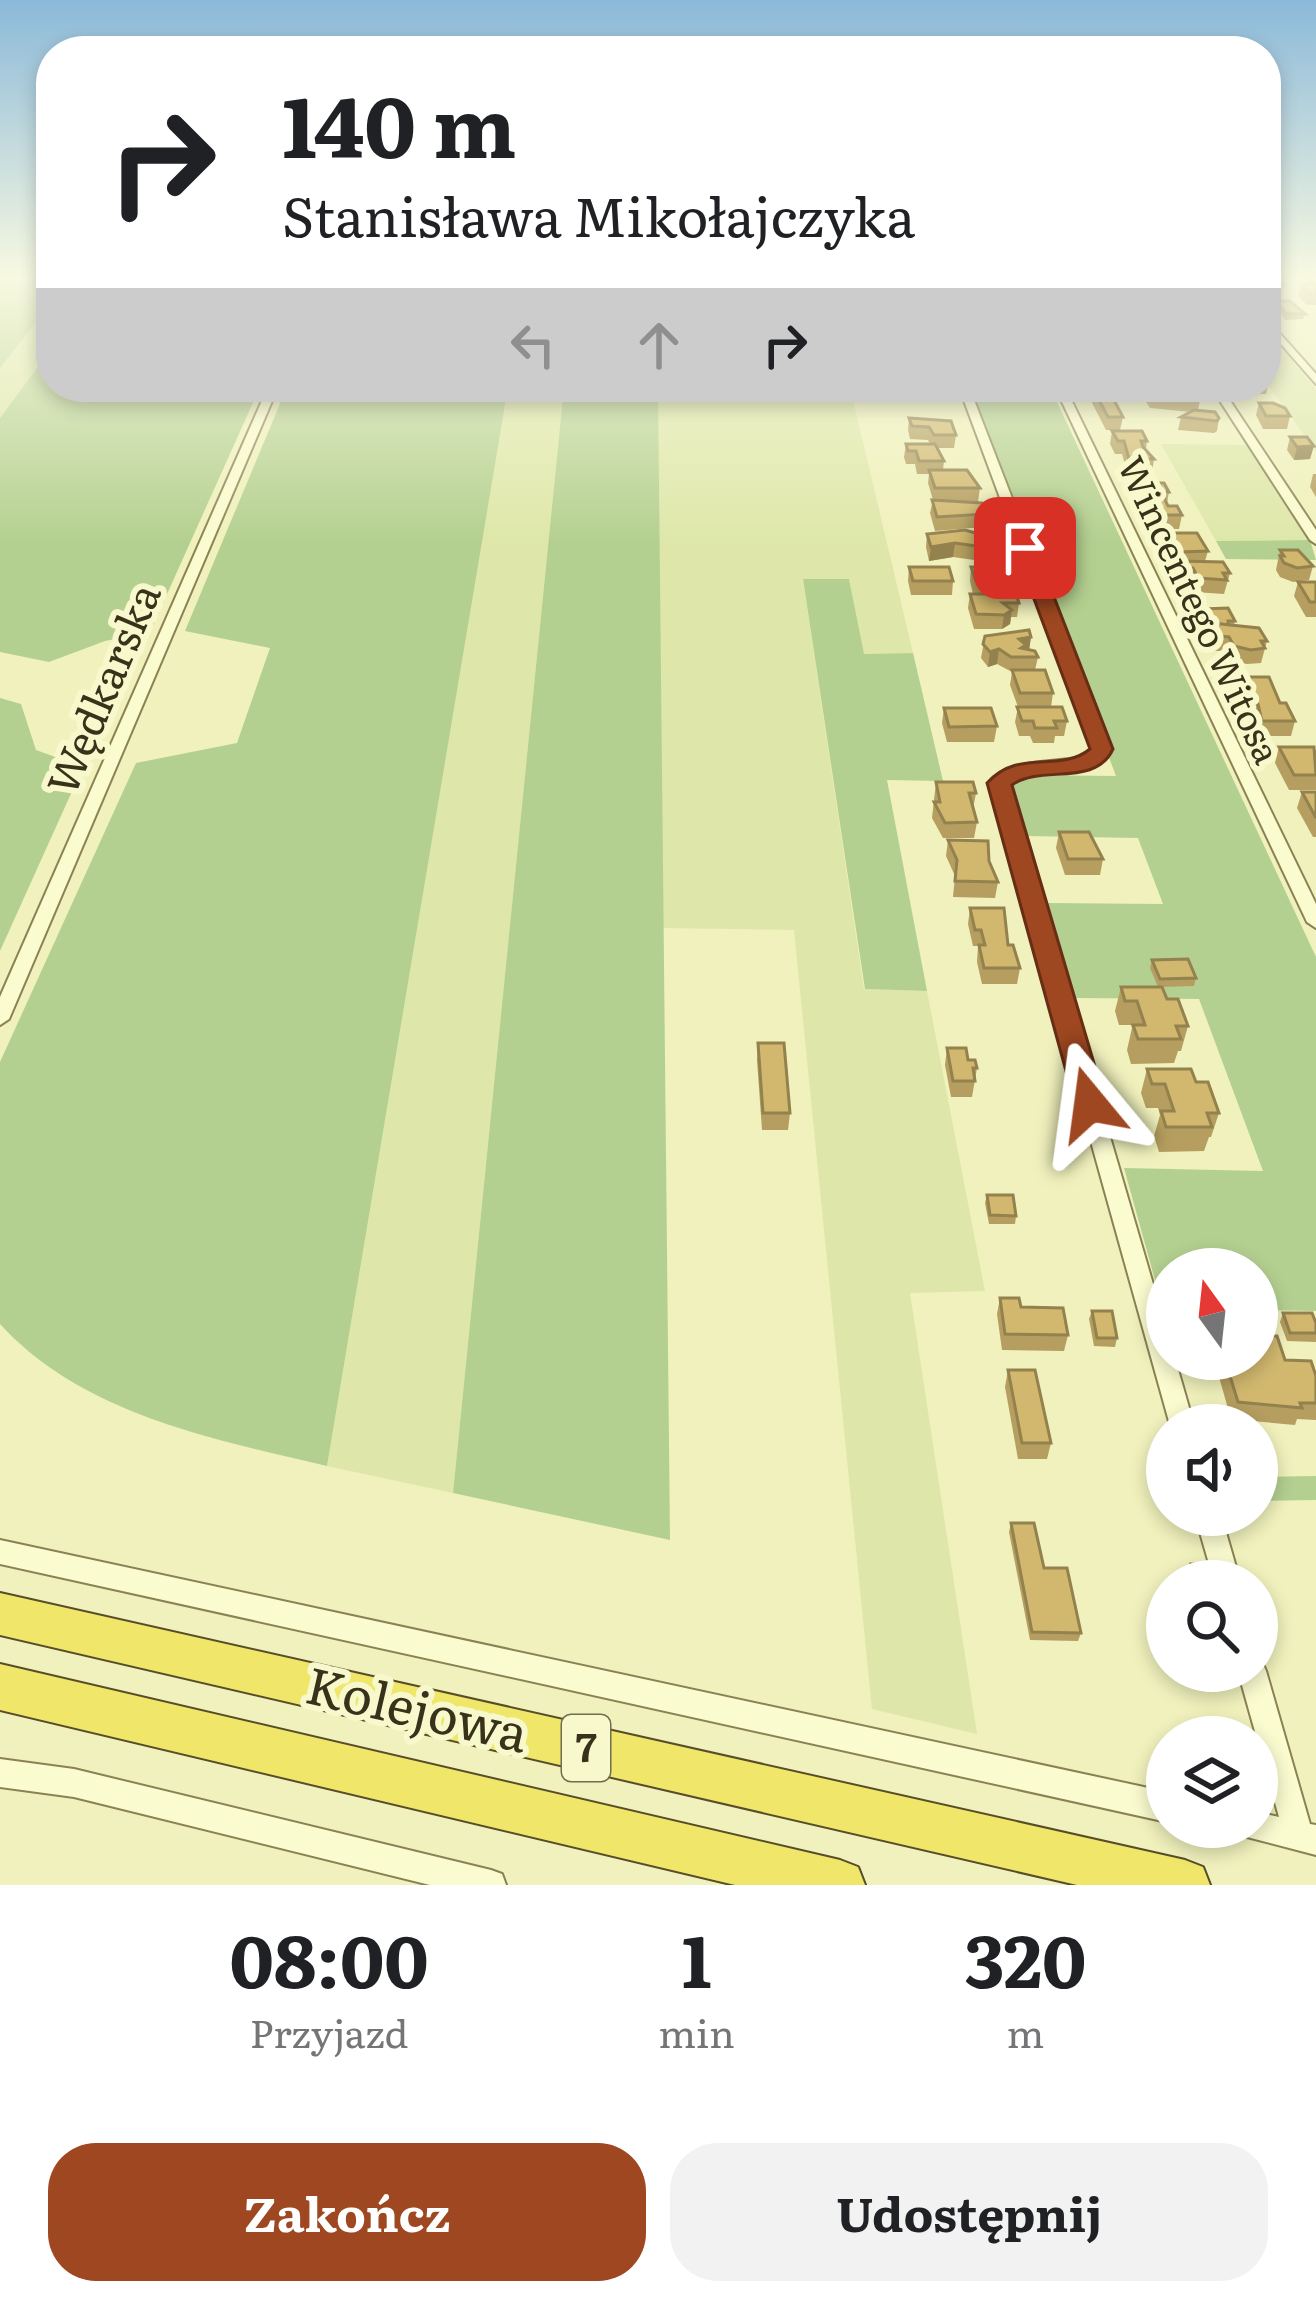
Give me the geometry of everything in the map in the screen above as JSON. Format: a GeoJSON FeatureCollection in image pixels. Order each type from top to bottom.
{"type":"FeatureCollection","features":[{"type":"Feature","properties":{"kind":"highway","name":"Kolejowa"},"geometry":{"type":"LineString","coordinates":[[0,1614],[1185,1885]]}},
{"type":"Feature","properties":{"kind":"highway","name":"Kolejowa"},"geometry":{"type":"LineString","coordinates":[[0,1687],[840,1885]]}},
{"type":"Feature","properties":{"kind":"street","name":"Wędkarska"},"geometry":{"type":"LineString","coordinates":[[0,1018],[267,402]]}},
{"type":"Feature","properties":{"kind":"street"},"geometry":{"type":"LineString","coordinates":[[970,402],[1101,749],[1099,756],[1082,765],[1018,770],[999,783],[1176,1404]]}},
{"type":"Feature","properties":{"kind":"street","name":"Wincentego Witosa"},"geometry":{"type":"LineString","coordinates":[[1067,402],[1316,922]]}},
{"type":"Feature","properties":{"kind":"street"},"geometry":{"type":"LineString","coordinates":[[1226,402],[1316,541]]}},
{"type":"Feature","properties":{"kind":"street","name":"Kolejowa"},"geometry":{"type":"LineString","coordinates":[[0,1552],[1146,1802]]}},
{"type":"Feature","properties":{"kind":"street"},"geometry":{"type":"LineString","coordinates":[[1259,1692],[1308,1838]]}},
{"type":"Feature","properties":{"kind":"street"},"geometry":{"type":"LineString","coordinates":[[0,1773],[74,1783],[491,1885]]}},
{"type":"Feature","properties":{"kind":"street"},"geometry":{"type":"LineString","coordinates":[[1278,1832],[1308,1838]]}},
{"type":"Feature","properties":{"kind":"green space"},"geometry":{"type":"Polygon","coordinates":[[[36,367],[0,418],[0,368],[36,367]]]}},
{"type":"Feature","properties":{"kind":"green space"},"geometry":{"type":"Polygon","coordinates":[[[1281,367],[1298,367],[1316,389],[1316,451],[1280,402],[1281,367]]]}},
{"type":"Feature","properties":{"kind":"green space"},"geometry":{"type":"Polygon","coordinates":[[[36,369],[36,402],[253,402],[150,632],[105,641],[49,662],[0,652],[0,418],[36,369]]]}},
{"type":"Feature","properties":{"kind":"green space"},"geometry":{"type":"Polygon","coordinates":[[[281,402],[505,402],[327,1466],[195,1433],[109,1401],[33,1355],[0,1324],[0,1062],[136,763],[237,743],[270,648],[185,631],[281,402]]]}},
{"type":"Feature","properties":{"kind":"green space"},"geometry":{"type":"Polygon","coordinates":[[[505,402],[562,402],[453,1493],[327,1466],[505,402]]]}},
{"type":"Feature","properties":{"kind":"green space"},"geometry":{"type":"Polygon","coordinates":[[[562,402],[658,402],[670,1540],[453,1493],[562,402]]]}},
{"type":"Feature","properties":{"kind":"green space"},"geometry":{"type":"Polygon","coordinates":[[[658,402],[854,402],[913,653],[863,654],[849,579],[803,580],[864,989],[927,991],[985,1291],[910,1293],[977,1734],[872,1709],[794,930],[662,928],[658,402]]]}},
{"type":"Feature","properties":{"kind":"green space"},"geometry":{"type":"Polygon","coordinates":[[[976,402],[1057,402],[1316,957],[1316,1311],[1278,1310],[1278,1248],[1146,1248],[1124,1168],[1263,1171],[1199,999],[1074,998],[1047,903],[1163,904],[1138,838],[1026,836],[1010,781],[1019,775],[1116,776],[976,402]]]}},
{"type":"Feature","properties":{"kind":"green space"},"geometry":{"type":"Polygon","coordinates":[[[1161,444],[1248,445],[1310,540],[1216,541],[1161,444]]]}},
{"type":"Feature","properties":{"kind":"green space"},"geometry":{"type":"Polygon","coordinates":[[[1310,540],[1316,560],[1226,559],[1216,541],[1310,540]]]}},
{"type":"Feature","properties":{"kind":"green space"},"geometry":{"type":"Polygon","coordinates":[[[803,579],[849,579],[864,654],[913,653],[943,781],[887,780],[927,991],[865,989],[803,579]]]}},
{"type":"Feature","properties":{"kind":"green space"},"geometry":{"type":"Polygon","coordinates":[[[0,698],[21,704],[36,750],[83,767],[0,951],[0,698]]]}},
{"type":"Feature","properties":{"kind":"green space"},"geometry":{"type":"Polygon","coordinates":[[[1316,1476],[1316,1500],[1278,1501],[1278,1477],[1316,1476]]]}},
{"type":"Feature","properties":{"kind":"building"},"geometry":{"type":"Polygon","coordinates":[[[1100,402],[1115,402],[1123,417],[1108,417],[1100,402]]]}},
{"type":"Feature","properties":{"kind":"building"},"geometry":{"type":"Polygon","coordinates":[[[1259,403],[1285,408],[1290,416],[1266,416],[1259,403]]]}},
{"type":"Feature","properties":{"kind":"building"},"geometry":{"type":"Polygon","coordinates":[[[1194,410],[1215,412],[1219,418],[1181,417],[1194,410]]]}},
{"type":"Feature","properties":{"kind":"building"},"geometry":{"type":"Polygon","coordinates":[[[909,418],[951,421],[956,435],[934,435],[929,427],[912,426],[909,418]]]}},
{"type":"Feature","properties":{"kind":"building"},"geometry":{"type":"Polygon","coordinates":[[[1112,431],[1142,431],[1147,441],[1141,441],[1143,447],[1154,459],[1129,459],[1124,441],[1118,441],[1112,431]]]}},
{"type":"Feature","properties":{"kind":"building"},"geometry":{"type":"Polygon","coordinates":[[[1290,437],[1307,437],[1314,446],[1297,447],[1290,437]]]}},
{"type":"Feature","properties":{"kind":"building"},"geometry":{"type":"Polygon","coordinates":[[[906,444],[935,444],[944,461],[919,461],[916,451],[908,451],[906,444]]]}},
{"type":"Feature","properties":{"kind":"building"},"geometry":{"type":"Polygon","coordinates":[[[929,470],[967,470],[980,488],[935,488],[929,470]]]}},
{"type":"Feature","properties":{"kind":"building"},"geometry":{"type":"Polygon","coordinates":[[[1139,483],[1164,483],[1169,492],[1161,492],[1168,506],[1177,506],[1182,515],[1156,515],[1139,483]]]}},
{"type":"Feature","properties":{"kind":"building"},"geometry":{"type":"Polygon","coordinates":[[[932,500],[982,503],[986,514],[937,517],[932,500]]]}},
{"type":"Feature","properties":{"kind":"building"},"geometry":{"type":"Polygon","coordinates":[[[965,530],[979,534],[983,547],[955,543],[931,547],[927,534],[965,530]]]}},
{"type":"Feature","properties":{"kind":"building"},"geometry":{"type":"Polygon","coordinates":[[[1167,533],[1197,533],[1208,551],[1178,552],[1167,533]]]}},
{"type":"Feature","properties":{"kind":"building"},"geometry":{"type":"Polygon","coordinates":[[[1280,550],[1298,550],[1313,566],[1297,568],[1284,563],[1280,550]]]}},
{"type":"Feature","properties":{"kind":"building"},"geometry":{"type":"Polygon","coordinates":[[[1179,561],[1223,562],[1230,573],[1223,573],[1227,580],[1198,578],[1193,568],[1182,568],[1179,561]]]}},
{"type":"Feature","properties":{"kind":"building"},"geometry":{"type":"Polygon","coordinates":[[[909,567],[949,567],[953,581],[913,581],[909,567]]]}},
{"type":"Feature","properties":{"kind":"building"},"geometry":{"type":"Polygon","coordinates":[[[971,567],[1012,567],[1017,581],[976,581],[971,567]]]}},
{"type":"Feature","properties":{"kind":"building"},"geometry":{"type":"Polygon","coordinates":[[[1298,582],[1316,582],[1316,602],[1310,602],[1298,582]]]}},
{"type":"Feature","properties":{"kind":"building"},"geometry":{"type":"Polygon","coordinates":[[[970,594],[1016,594],[1019,603],[1003,603],[1012,610],[1004,615],[976,614],[970,594]]]}},
{"type":"Feature","properties":{"kind":"building"},"geometry":{"type":"Polygon","coordinates":[[[1228,608],[1235,621],[1211,623],[1210,630],[1203,609],[1228,608]]]}},
{"type":"Feature","properties":{"kind":"building"},"geometry":{"type":"Polygon","coordinates":[[[1211,623],[1259,628],[1267,641],[1261,641],[1265,648],[1234,646],[1211,623]]]}},
{"type":"Feature","properties":{"kind":"building"},"geometry":{"type":"Polygon","coordinates":[[[1029,630],[1031,637],[1019,639],[1026,645],[1021,648],[1035,651],[1038,657],[1011,657],[999,649],[990,652],[983,644],[985,636],[1029,630]]]}},
{"type":"Feature","properties":{"kind":"building"},"geometry":{"type":"Polygon","coordinates":[[[1012,670],[1045,670],[1053,693],[1020,693],[1012,670]]]}},
{"type":"Feature","properties":{"kind":"building"},"geometry":{"type":"Polygon","coordinates":[[[1239,677],[1269,677],[1280,703],[1286,703],[1295,721],[1262,721],[1258,704],[1253,704],[1239,677]]]}},
{"type":"Feature","properties":{"kind":"building"},"geometry":{"type":"Polygon","coordinates":[[[1017,707],[1062,707],[1067,721],[1054,721],[1057,728],[1035,728],[1033,721],[1022,721],[1017,707]]]}},
{"type":"Feature","properties":{"kind":"building"},"geometry":{"type":"Polygon","coordinates":[[[944,708],[991,708],[997,726],[949,727],[944,708]]]}},
{"type":"Feature","properties":{"kind":"building"},"geometry":{"type":"Polygon","coordinates":[[[1279,747],[1314,747],[1316,775],[1294,775],[1279,747]]]}},
{"type":"Feature","properties":{"kind":"building"},"geometry":{"type":"Polygon","coordinates":[[[936,782],[973,782],[976,793],[969,793],[977,822],[945,823],[934,802],[940,802],[936,782]]]}},
{"type":"Feature","properties":{"kind":"building"},"geometry":{"type":"Polygon","coordinates":[[[1302,792],[1316,792],[1316,818],[1302,792]]]}},
{"type":"Feature","properties":{"kind":"building"},"geometry":{"type":"Polygon","coordinates":[[[1059,832],[1089,832],[1103,859],[1068,859],[1059,832]]]}},
{"type":"Feature","properties":{"kind":"building"},"geometry":{"type":"Polygon","coordinates":[[[948,840],[988,841],[989,861],[998,882],[955,881],[957,860],[948,840]]]}},
{"type":"Feature","properties":{"kind":"building"},"geometry":{"type":"Polygon","coordinates":[[[970,908],[1004,908],[1008,945],[1013,945],[1020,968],[984,968],[979,945],[985,945],[981,930],[975,930],[970,908]]]}},
{"type":"Feature","properties":{"kind":"building"},"geometry":{"type":"Polygon","coordinates":[[[1188,959],[1196,978],[1160,979],[1152,960],[1188,959]]]}},
{"type":"Feature","properties":{"kind":"building"},"geometry":{"type":"Polygon","coordinates":[[[1121,987],[1162,987],[1167,999],[1178,999],[1188,1026],[1176,1026],[1181,1039],[1138,1039],[1133,1025],[1145,1025],[1137,1001],[1125,1001],[1121,987]]]}},
{"type":"Feature","properties":{"kind":"building"},"geometry":{"type":"Polygon","coordinates":[[[758,1043],[784,1043],[790,1113],[763,1113],[758,1043]]]}},
{"type":"Feature","properties":{"kind":"building"},"geometry":{"type":"Polygon","coordinates":[[[947,1048],[966,1048],[968,1060],[975,1060],[975,1081],[953,1081],[947,1048]]]}},
{"type":"Feature","properties":{"kind":"building"},"geometry":{"type":"Polygon","coordinates":[[[1147,1069],[1191,1069],[1196,1082],[1208,1082],[1219,1113],[1207,1113],[1212,1127],[1166,1127],[1161,1111],[1174,1111],[1165,1084],[1152,1084],[1147,1069]]]}},
{"type":"Feature","properties":{"kind":"building"},"geometry":{"type":"Polygon","coordinates":[[[987,1195],[1013,1195],[1016,1216],[990,1215],[987,1195]]]}},
{"type":"Feature","properties":{"kind":"building"},"geometry":{"type":"Polygon","coordinates":[[[1000,1298],[1019,1298],[1021,1307],[1063,1308],[1068,1335],[1005,1334],[1000,1298]]]}},
{"type":"Feature","properties":{"kind":"building"},"geometry":{"type":"Polygon","coordinates":[[[1092,1311],[1112,1311],[1117,1338],[1097,1338],[1092,1311]]]}},
{"type":"Feature","properties":{"kind":"building"},"geometry":{"type":"Polygon","coordinates":[[[1283,1313],[1312,1313],[1316,1333],[1290,1333],[1283,1313]]]}},
{"type":"Feature","properties":{"kind":"building"},"geometry":{"type":"Polygon","coordinates":[[[1278,1339],[1285,1360],[1311,1361],[1316,1403],[1300,1403],[1302,1408],[1238,1402],[1231,1380],[1278,1380],[1278,1339]]]}},
{"type":"Feature","properties":{"kind":"building"},"geometry":{"type":"Polygon","coordinates":[[[1008,1370],[1035,1370],[1051,1443],[1022,1443],[1008,1370]]]}},
{"type":"Feature","properties":{"kind":"building"},"geometry":{"type":"Polygon","coordinates":[[[1011,1523],[1034,1523],[1044,1568],[1067,1568],[1081,1633],[1032,1632],[1011,1523]]]}},
{"type":"Feature","properties":{"kind":"route"},"geometry":{"type":"LineString","coordinates":[[1025,548],[1101,749],[1099,756],[1082,765],[1018,770],[999,783],[1090,1104]]}}]}
